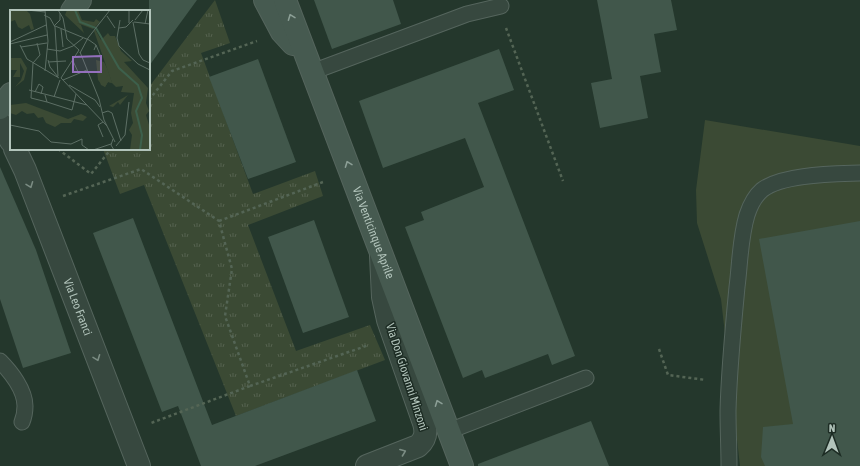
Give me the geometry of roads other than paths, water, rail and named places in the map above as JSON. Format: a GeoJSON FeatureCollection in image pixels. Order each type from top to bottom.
{"type":"FeatureCollection","features":[{"type":"Feature","properties":{"kind":"main road"},"geometry":{"type":"LineString","coordinates":[[73,10],[80,0]]}},
{"type":"Feature","properties":{"kind":"main road"},"geometry":{"type":"LineString","coordinates":[[265,0],[282,32],[310,66]]}},
{"type":"Feature","properties":{"kind":"main road","name":"Via Venticinque Aprile"},"geometry":{"type":"LineString","coordinates":[[285,0],[462,466]]}},
{"type":"Feature","properties":{"kind":"main road"},"geometry":{"type":"LineString","coordinates":[[0,108],[10,95]]}},
{"type":"Feature","properties":{"kind":"street"},"geometry":{"type":"LineString","coordinates":[[0,123],[10,139]]}},
{"type":"Feature","properties":{"kind":"street","name":"Via Leo Franci"},"geometry":{"type":"LineString","coordinates":[[15,150],[25,170],[139,466]]}},
{"type":"Feature","properties":{"kind":"street","name":"Via Don Giovanni Minzoni"},"geometry":{"type":"LineString","coordinates":[[367,466],[418,446],[426,436],[424,423],[393,336],[383,297],[381,250]]}},
{"type":"Feature","properties":{"kind":"lane"},"geometry":{"type":"LineString","coordinates":[[310,66],[467,14],[501,6]]}},
{"type":"Feature","properties":{"kind":"lane"},"geometry":{"type":"LineString","coordinates":[[729,466],[728,412],[731,350],[742,243],[746,216],[750,206],[763,189],[778,182],[811,176],[860,173]]}},
{"type":"Feature","properties":{"kind":"lane"},"geometry":{"type":"LineString","coordinates":[[0,362],[15,380],[23,394],[25,407],[22,422]]}},
{"type":"Feature","properties":{"kind":"lane"},"geometry":{"type":"LineString","coordinates":[[449,430],[586,378]]}}]}
